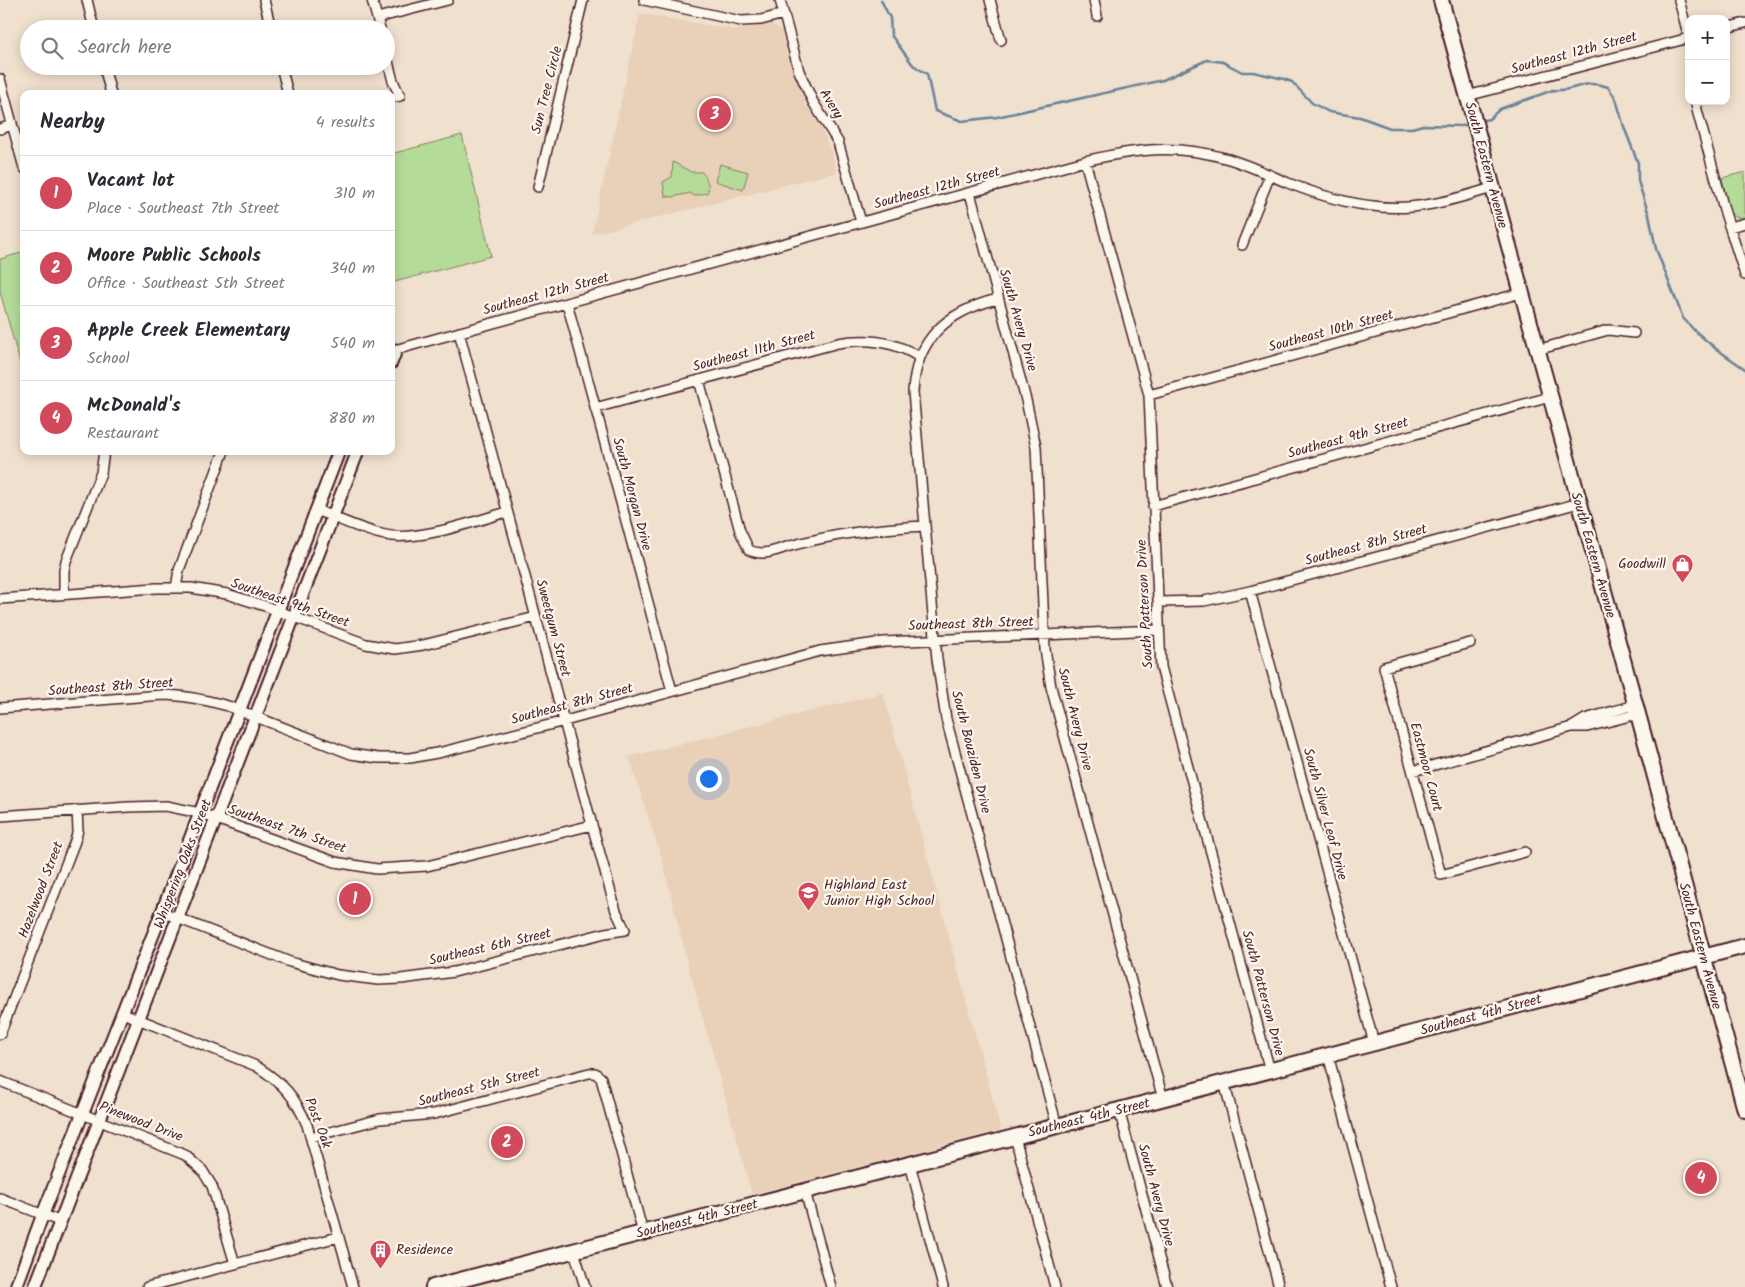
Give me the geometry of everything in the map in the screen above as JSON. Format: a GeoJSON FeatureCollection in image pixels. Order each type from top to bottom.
{"type":"FeatureCollection","features":[{"type":"Feature","properties":{"kind":"main road","name":"South Eastern Avenue"},"geometry":{"type":"LineString","coordinates":[[1441,0],[1637,709],[1745,1110]]}},
{"type":"Feature","properties":{"kind":"main road","name":"Southeast 4th Street"},"geometry":{"type":"LineString","coordinates":[[433,1287],[471,1282],[574,1250],[1270,1071],[1745,946]]}},
{"type":"Feature","properties":{"kind":"street"},"geometry":{"type":"LineString","coordinates":[[87,0],[92,20]]}},
{"type":"Feature","properties":{"kind":"street"},"geometry":{"type":"LineString","coordinates":[[264,0],[269,20]]}},
{"type":"Feature","properties":{"kind":"street"},"geometry":{"type":"LineString","coordinates":[[372,0],[377,18],[448,0]]}},
{"type":"Feature","properties":{"kind":"street","name":"Sun Tree Circle"},"geometry":{"type":"LineString","coordinates":[[538,186],[584,0]]}},
{"type":"Feature","properties":{"kind":"street"},"geometry":{"type":"LineString","coordinates":[[644,0],[740,21],[761,20],[784,14]]}},
{"type":"Feature","properties":{"kind":"street","name":"Avery"},"geometry":{"type":"LineString","coordinates":[[780,0],[799,71],[806,89],[838,142],[861,222]]}},
{"type":"Feature","properties":{"kind":"street"},"geometry":{"type":"LineString","coordinates":[[990,0],[1001,40]]}},
{"type":"Feature","properties":{"kind":"street"},"geometry":{"type":"LineString","coordinates":[[1094,0],[1097,16]]}},
{"type":"Feature","properties":{"kind":"street"},"geometry":{"type":"LineString","coordinates":[[1679,0],[1685,23]]}},
{"type":"Feature","properties":{"kind":"street"},"geometry":{"type":"LineString","coordinates":[[1730,27],[1745,23]]}},
{"type":"Feature","properties":{"kind":"street","name":"Southeast 12th Street"},"geometry":{"type":"LineString","coordinates":[[1467,96],[1685,39]]}},
{"type":"Feature","properties":{"kind":"street"},"geometry":{"type":"LineString","coordinates":[[106,75],[110,90]]}},
{"type":"Feature","properties":{"kind":"street"},"geometry":{"type":"LineString","coordinates":[[283,75],[287,90]]}},
{"type":"Feature","properties":{"kind":"street"},"geometry":{"type":"LineString","coordinates":[[391,75],[395,90]]}},
{"type":"Feature","properties":{"kind":"street"},"geometry":{"type":"LineString","coordinates":[[0,79],[20,154]]}},
{"type":"Feature","properties":{"kind":"street"},"geometry":{"type":"LineString","coordinates":[[1696,105],[1745,275]]}},
{"type":"Feature","properties":{"kind":"street"},"geometry":{"type":"LineString","coordinates":[[0,128],[12,125]]}},
{"type":"Feature","properties":{"kind":"street","name":"Southeast 12th Street"},"geometry":{"type":"LineString","coordinates":[[395,351],[1086,161],[1148,149],[1180,150],[1226,158],[1313,193],[1374,207],[1428,205],[1492,188]]}},
{"type":"Feature","properties":{"kind":"street","name":"South Patterson Drive"},"geometry":{"type":"LineString","coordinates":[[1086,161],[1149,395],[1161,667],[1270,1071]]}},
{"type":"Feature","properties":{"kind":"street"},"geometry":{"type":"LineString","coordinates":[[1242,245],[1270,175]]}},
{"type":"Feature","properties":{"kind":"street","name":"South Avery Drive"},"geometry":{"type":"LineString","coordinates":[[970,194],[1026,400],[1036,447],[1045,635],[1051,687],[1164,1098]]}},
{"type":"Feature","properties":{"kind":"street"},"geometry":{"type":"LineString","coordinates":[[1730,227],[1745,223]]}},
{"type":"Feature","properties":{"kind":"street","name":"Southeast 10th Street"},"geometry":{"type":"LineString","coordinates":[[1149,395],[1521,293]]}},
{"type":"Feature","properties":{"kind":"street","name":"South Bouziden Drive"},"geometry":{"type":"LineString","coordinates":[[997,299],[979,304],[948,319],[928,342],[919,357],[914,392],[940,682],[946,719],[1057,1126]]}},
{"type":"Feature","properties":{"kind":"street","name":"South Morgan Drive"},"geometry":{"type":"LineString","coordinates":[[567,303],[672,691]]}},
{"type":"Feature","properties":{"kind":"street"},"geometry":{"type":"LineString","coordinates":[[1537,350],[1608,330],[1634,333]]}},
{"type":"Feature","properties":{"kind":"street","name":"Sweetgum Street"},"geometry":{"type":"LineString","coordinates":[[459,332],[592,825],[616,911],[624,930]]}},
{"type":"Feature","properties":{"kind":"street","name":"Southeast 11th Street"},"geometry":{"type":"LineString","coordinates":[[595,408],[854,340],[887,343],[919,357]]}},
{"type":"Feature","properties":{"kind":"street"},"geometry":{"type":"LineString","coordinates":[[699,380],[740,531],[746,545],[752,552],[767,553],[816,540],[870,530],[925,526]]}},
{"type":"Feature","properties":{"kind":"street","name":"Southeast 9th Street"},"geometry":{"type":"LineString","coordinates":[[1153,506],[1550,397]]}},
{"type":"Feature","properties":{"kind":"street"},"geometry":{"type":"LineString","coordinates":[[64,594],[66,560],[101,473],[103,455]]}},
{"type":"Feature","properties":{"kind":"street"},"geometry":{"type":"LineString","coordinates":[[176,588],[179,570],[222,455]]}},
{"type":"Feature","properties":{"kind":"street","name":"Whispering Oaks Street"},"geometry":{"type":"LineString","coordinates":[[16,1287],[240,711],[337,455]]}},
{"type":"Feature","properties":{"kind":"street","name":"Whispering Oaks Street"},"geometry":{"type":"LineString","coordinates":[[34,1287],[356,455]]}},
{"type":"Feature","properties":{"kind":"street","name":"Southeast 8th Street"},"geometry":{"type":"LineString","coordinates":[[1158,602],[1204,601],[1250,591],[1579,503]]}},
{"type":"Feature","properties":{"kind":"street"},"geometry":{"type":"LineString","coordinates":[[316,510],[384,535],[406,537],[508,512]]}},
{"type":"Feature","properties":{"kind":"street","name":"Southeast 9th Street"},"geometry":{"type":"LineString","coordinates":[[0,599],[176,588],[208,590],[245,599],[366,644],[396,649],[423,645],[536,617]]}},
{"type":"Feature","properties":{"kind":"street","name":"South Silver Leaf Drive"},"geometry":{"type":"LineString","coordinates":[[1250,591],[1374,1043]]}},
{"type":"Feature","properties":{"kind":"street","name":"Southeast 8th Street"},"geometry":{"type":"LineString","coordinates":[[0,708],[173,695],[208,700],[351,754],[391,759],[425,756],[565,721],[820,651],[862,644],[936,639],[1158,630]]}},
{"type":"Feature","properties":{"kind":"street","name":"Eastmoor Court"},"geometry":{"type":"LineString","coordinates":[[1470,643],[1384,667],[1441,875],[1525,852]]}},
{"type":"Feature","properties":{"kind":"street"},"geometry":{"type":"LineString","coordinates":[[1413,771],[1572,728],[1587,727],[1637,709]]}},
{"type":"Feature","properties":{"kind":"street","name":"Southeast 7th Street"},"geometry":{"type":"LineString","coordinates":[[0,816],[152,806],[184,809],[200,813],[335,862],[377,869],[427,866],[592,825]]}},
{"type":"Feature","properties":{"kind":"street","name":"Hazelwood Street"},"geometry":{"type":"LineString","coordinates":[[0,1034],[75,841],[78,830],[76,810]]}},
{"type":"Feature","properties":{"kind":"street","name":"Southeast 6th Street"},"geometry":{"type":"LineString","coordinates":[[162,912],[290,962],[356,978],[378,980],[454,972],[605,933],[624,930]]}},
{"type":"Feature","properties":{"kind":"street","name":"Post Oak"},"geometry":{"type":"LineString","coordinates":[[123,1014],[256,1066],[276,1079],[295,1099],[307,1124],[353,1287]]}},
{"type":"Feature","properties":{"kind":"street"},"geometry":{"type":"LineString","coordinates":[[1328,1055],[1391,1287]]}},
{"type":"Feature","properties":{"kind":"street","name":"Southeast 5th Street"},"geometry":{"type":"LineString","coordinates":[[311,1137],[380,1119],[426,1116],[595,1073],[601,1078],[643,1232]]}},
{"type":"Feature","properties":{"kind":"street","name":"Pinewood Drive"},"geometry":{"type":"LineString","coordinates":[[0,1081],[185,1154],[202,1170],[212,1186],[235,1264]]}},
{"type":"Feature","properties":{"kind":"street"},"geometry":{"type":"LineString","coordinates":[[1224,1082],[1279,1287]]}},
{"type":"Feature","properties":{"kind":"street","name":"South Avery Drive"},"geometry":{"type":"LineString","coordinates":[[1119,1110],[1167,1287]]}},
{"type":"Feature","properties":{"kind":"street"},"geometry":{"type":"LineString","coordinates":[[1015,1137],[1055,1287]]}},
{"type":"Feature","properties":{"kind":"street"},"geometry":{"type":"LineString","coordinates":[[910,1164],[943,1287]]}},
{"type":"Feature","properties":{"kind":"street"},"geometry":{"type":"LineString","coordinates":[[805,1191],[831,1287]]}},
{"type":"Feature","properties":{"kind":"street"},"geometry":{"type":"LineString","coordinates":[[0,1198],[59,1221]]}},
{"type":"Feature","properties":{"kind":"street"},"geometry":{"type":"LineString","coordinates":[[147,1287],[338,1238]]}},
{"type":"Feature","properties":{"kind":"street"},"geometry":{"type":"LineString","coordinates":[[574,1250],[585,1287]]}},
{"type":"Feature","properties":{"kind":"shaded area"},"geometry":{"type":"Polygon","coordinates":[[[640,14],[738,30],[769,24],[781,30],[791,66],[806,104],[820,125],[837,172],[592,234],[640,14]]]}},
{"type":"Feature","properties":{"kind":"shaded area","name":"Highland East Junior High School"},"geometry":{"type":"Polygon","coordinates":[[[883,693],[1001,1130],[752,1194],[688,965],[662,859],[629,757],[883,693]]]}},
{"type":"Feature","properties":{"kind":"green space"},"geometry":{"type":"Polygon","coordinates":[[[462,135],[491,256],[395,282],[395,153],[462,135]]]}},
{"type":"Feature","properties":{"kind":"green space"},"geometry":{"type":"Polygon","coordinates":[[[673,162],[691,172],[702,172],[708,185],[707,193],[694,196],[690,193],[673,197],[665,196],[663,182],[672,177],[673,162]]]}},
{"type":"Feature","properties":{"kind":"green space"},"geometry":{"type":"Polygon","coordinates":[[[720,164],[748,172],[743,190],[715,181],[720,164]]]}},
{"type":"Feature","properties":{"kind":"green space"},"geometry":{"type":"Polygon","coordinates":[[[1745,172],[1745,217],[1739,218],[1730,213],[1722,178],[1745,172]]]}},
{"type":"Feature","properties":{"kind":"green space"},"geometry":{"type":"Polygon","coordinates":[[[20,253],[20,363],[0,292],[0,259],[20,253]]]}},
{"type":"Feature","properties":{"kind":"waterway"},"geometry":{"type":"LineString","coordinates":[[881,0],[890,18],[891,35],[913,65],[927,74],[935,111],[962,121],[997,117],[1163,80],[1207,60],[1223,62],[1242,72],[1253,72],[1284,79],[1292,82],[1312,103],[1329,112],[1360,117],[1390,128],[1412,128],[1423,125],[1462,126],[1470,124]]}},
{"type":"Feature","properties":{"kind":"waterway"},"geometry":{"type":"LineString","coordinates":[[1480,121],[1489,119],[1500,109],[1553,90],[1593,84],[1608,87],[1616,99],[1624,127],[1638,163],[1638,181],[1649,215],[1656,249],[1683,318],[1715,348],[1745,369]]}},
{"type":"Feature","properties":{"kind":"place","name":"Apple Creek Elementary"},"geometry":{"type":"Point","coordinates":[715,114]}},
{"type":"Feature","properties":{"kind":"place","name":"Goodwill"},"geometry":{"type":"Point","coordinates":[1682,583]}},
{"type":"Feature","properties":{"kind":"place","name":"Vacant lot"},"geometry":{"type":"Point","coordinates":[355,899]}},
{"type":"Feature","properties":{"kind":"place","name":"Highland East Junior High School"},"geometry":{"type":"Point","coordinates":[808,912]}},
{"type":"Feature","properties":{"kind":"place","name":"Moore Public Schools"},"geometry":{"type":"Point","coordinates":[507,1142]}},
{"type":"Feature","properties":{"kind":"place","name":"McDonald's"},"geometry":{"type":"Point","coordinates":[1701,1178]}},
{"type":"Feature","properties":{"kind":"place","name":"Residence"},"geometry":{"type":"Point","coordinates":[380,1269]}}]}
